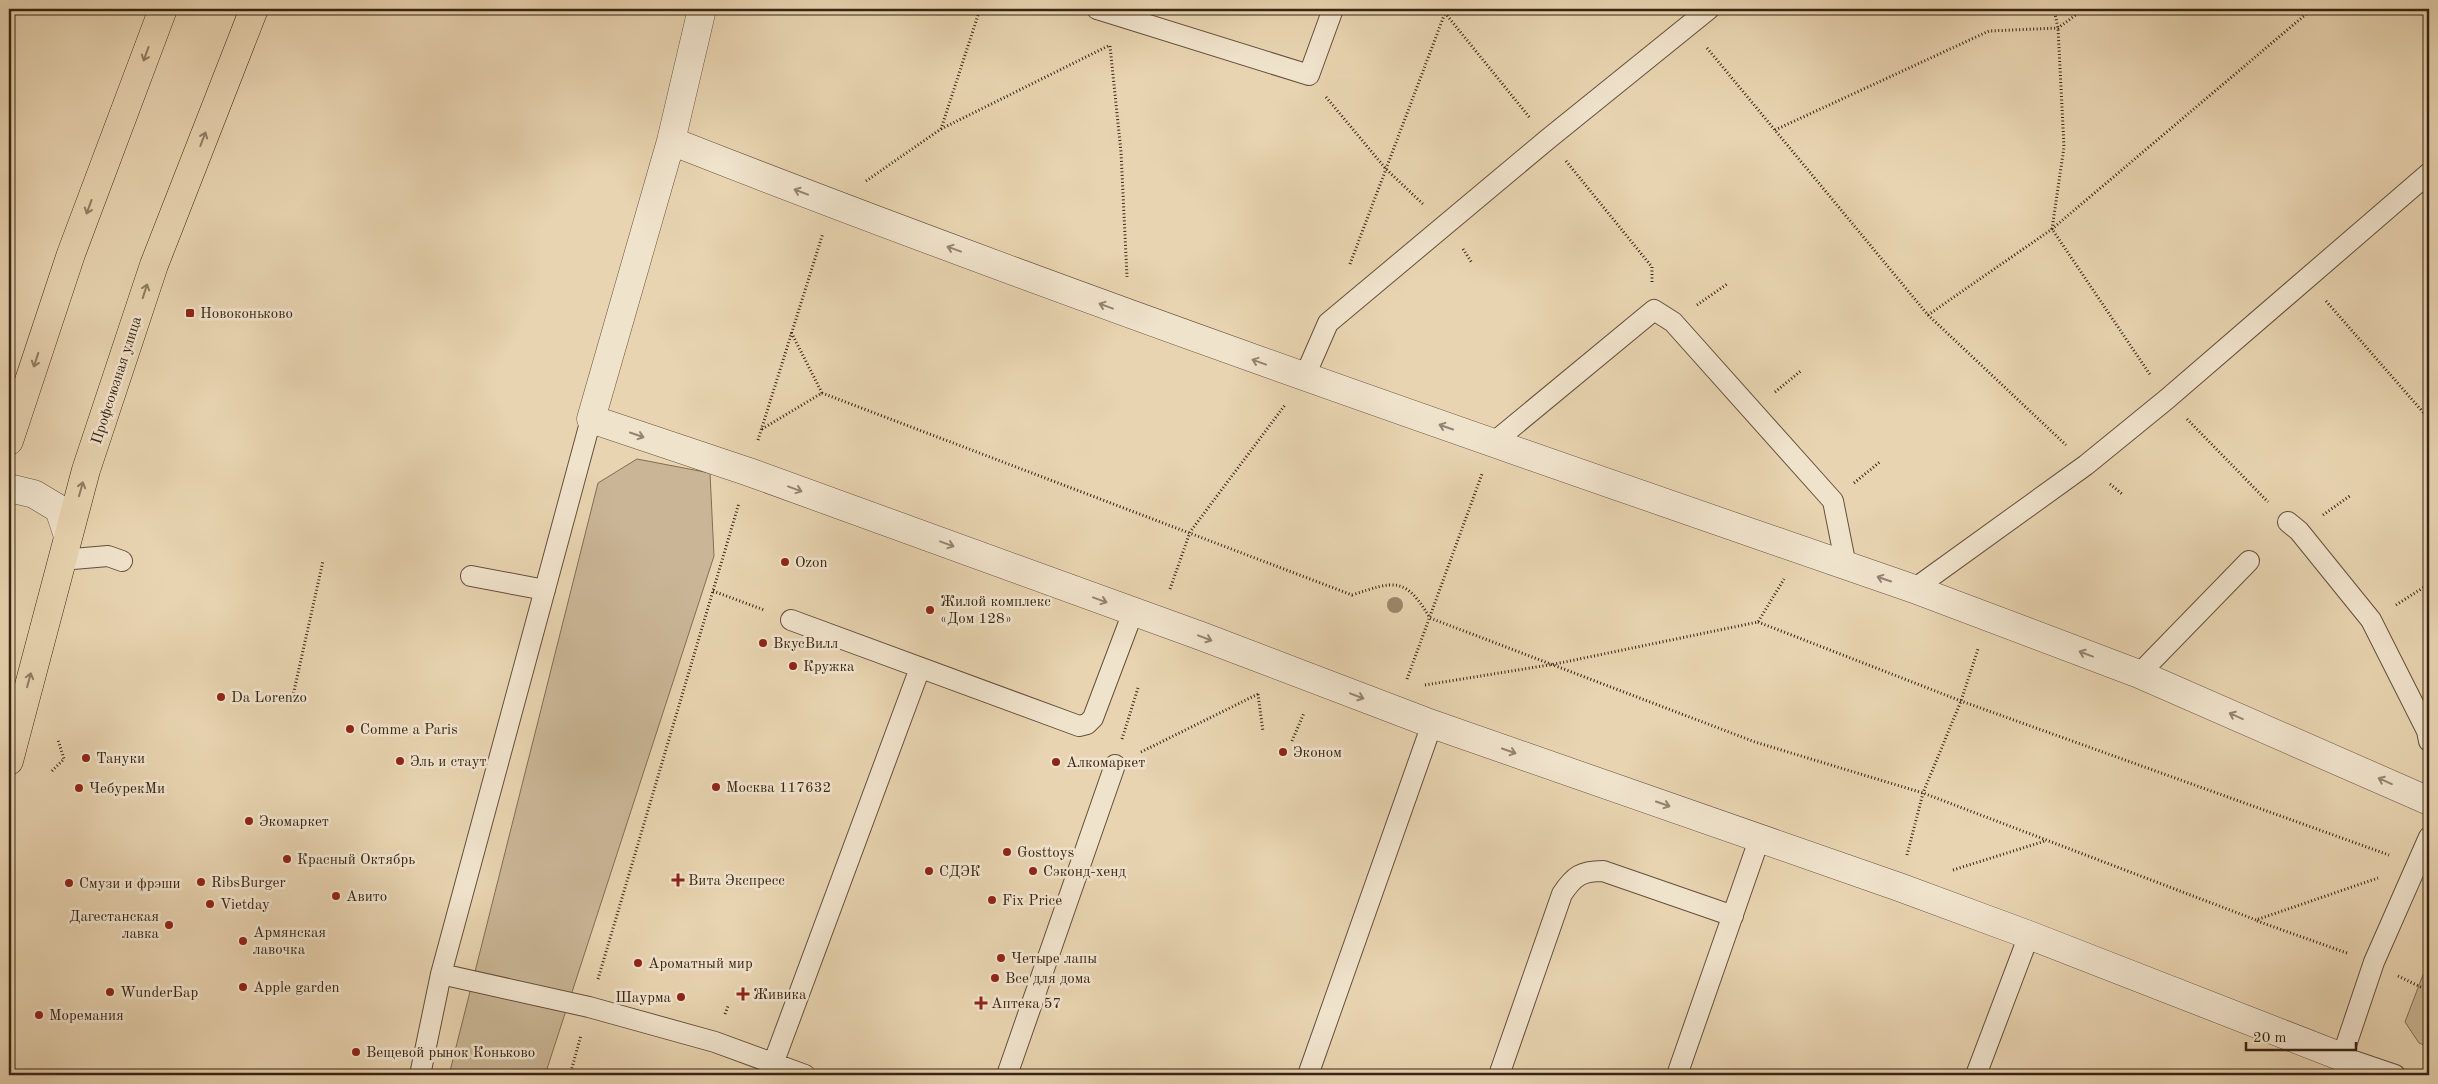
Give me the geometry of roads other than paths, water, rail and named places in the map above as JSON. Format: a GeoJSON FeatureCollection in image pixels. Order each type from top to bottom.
{"type":"FeatureCollection","features":[{"type":"Feature","properties":{"kind":"main road"},"geometry":{"type":"LineString","coordinates":[[9,441],[71,254],[163,9]]}},
{"type":"Feature","properties":{"kind":"main road","name":"Профсоюзная улица"},"geometry":{"type":"LineString","coordinates":[[9,761],[86,470],[154,265],[254,9]]}},
{"type":"Feature","properties":{"kind":"street"},"geometry":{"type":"LineString","coordinates":[[702,9],[671,141],[591,419],[749,472],[1159,621],[1432,724],[1899,887],[2029,935],[2351,1065]]}},
{"type":"Feature","properties":{"kind":"street"},"geometry":{"type":"LineString","coordinates":[[671,141],[833,205],[1304,378],[1914,589],[1989,617],[2139,674],[2429,801]]}},
{"type":"Feature","properties":{"kind":"street"},"geometry":{"type":"LineString","coordinates":[[9,488],[34,494],[59,509],[64,548]]}},
{"type":"Feature","properties":{"kind":"lane"},"geometry":{"type":"LineString","coordinates":[[1100,9],[1309,75],[1333,9]]}},
{"type":"Feature","properties":{"kind":"lane"},"geometry":{"type":"LineString","coordinates":[[1304,378],[1328,324],[1548,139],[1688,24],[1709,9]]}},
{"type":"Feature","properties":{"kind":"lane"},"geometry":{"type":"LineString","coordinates":[[1914,589],[2086,465],[2167,399],[2429,173]]}},
{"type":"Feature","properties":{"kind":"lane"},"geometry":{"type":"LineString","coordinates":[[1492,443],[1654,310],[1673,322],[1833,501],[1846,566]]}},
{"type":"Feature","properties":{"kind":"lane"},"geometry":{"type":"LineString","coordinates":[[420,1075],[441,974],[591,419]]}},
{"type":"Feature","properties":{"kind":"lane"},"geometry":{"type":"LineString","coordinates":[[2288,522],[2299,531],[2371,620],[2427,731],[2429,741]]}},
{"type":"Feature","properties":{"kind":"lane"},"geometry":{"type":"LineString","coordinates":[[64,548],[108,556],[122,561]]}},
{"type":"Feature","properties":{"kind":"lane"},"geometry":{"type":"LineString","coordinates":[[2139,674],[2249,561]]}},
{"type":"Feature","properties":{"kind":"lane"},"geometry":{"type":"LineString","coordinates":[[471,576],[545,590]]}},
{"type":"Feature","properties":{"kind":"lane"},"geometry":{"type":"LineString","coordinates":[[791,620],[1074,724],[1084,725],[1094,718],[1133,612]]}},
{"type":"Feature","properties":{"kind":"lane"},"geometry":{"type":"LineString","coordinates":[[773,1064],[920,668]]}},
{"type":"Feature","properties":{"kind":"lane"},"geometry":{"type":"LineString","coordinates":[[1308,1075],[1432,724]]}},
{"type":"Feature","properties":{"kind":"lane"},"geometry":{"type":"LineString","coordinates":[[1007,1075],[1115,764]]}},
{"type":"Feature","properties":{"kind":"lane"},"geometry":{"type":"LineString","coordinates":[[1677,1075],[1760,837]]}},
{"type":"Feature","properties":{"kind":"lane"},"geometry":{"type":"LineString","coordinates":[[2395,1075],[2351,1065],[2374,962],[2429,837]]}},
{"type":"Feature","properties":{"kind":"lane"},"geometry":{"type":"LineString","coordinates":[[1499,1075],[1562,894],[1572,879],[1588,871],[1603,871],[1733,916]]}},
{"type":"Feature","properties":{"kind":"lane"},"geometry":{"type":"LineString","coordinates":[[1976,1075],[2029,935]]}},
{"type":"Feature","properties":{"kind":"lane"},"geometry":{"type":"LineString","coordinates":[[441,974],[589,1007],[715,1042],[804,1075]]}},
{"type":"Feature","properties":{"kind":"place","name":"Новоконьково"},"geometry":{"type":"Point","coordinates":[190,313]}},
{"type":"Feature","properties":{"kind":"place","name":"Ozon"},"geometry":{"type":"Point","coordinates":[785,562]}},
{"type":"Feature","properties":{"kind":"place","name":"Жилой комплекс «Дом 128»"},"geometry":{"type":"Point","coordinates":[930,610]}},
{"type":"Feature","properties":{"kind":"place","name":"ВкусВилл"},"geometry":{"type":"Point","coordinates":[763,643]}},
{"type":"Feature","properties":{"kind":"place","name":"Кружка"},"geometry":{"type":"Point","coordinates":[793,666]}},
{"type":"Feature","properties":{"kind":"place","name":"Da Lorenzo"},"geometry":{"type":"Point","coordinates":[221,697]}},
{"type":"Feature","properties":{"kind":"place","name":"Comme a Paris"},"geometry":{"type":"Point","coordinates":[350,729]}},
{"type":"Feature","properties":{"kind":"place","name":"Эконом"},"geometry":{"type":"Point","coordinates":[1283,752]}},
{"type":"Feature","properties":{"kind":"place","name":"Тануки"},"geometry":{"type":"Point","coordinates":[86,758]}},
{"type":"Feature","properties":{"kind":"place","name":"Эль и стаут"},"geometry":{"type":"Point","coordinates":[400,761]}},
{"type":"Feature","properties":{"kind":"place","name":"Алкомаркет"},"geometry":{"type":"Point","coordinates":[1056,762]}},
{"type":"Feature","properties":{"kind":"place","name":"Москва 117632"},"geometry":{"type":"Point","coordinates":[716,787]}},
{"type":"Feature","properties":{"kind":"place","name":"ЧебурекМи"},"geometry":{"type":"Point","coordinates":[79,788]}},
{"type":"Feature","properties":{"kind":"place","name":"Экомаркет"},"geometry":{"type":"Point","coordinates":[249,821]}},
{"type":"Feature","properties":{"kind":"place","name":"Gosttoys"},"geometry":{"type":"Point","coordinates":[1007,852]}},
{"type":"Feature","properties":{"kind":"place","name":"Красный Октябрь"},"geometry":{"type":"Point","coordinates":[287,859]}},
{"type":"Feature","properties":{"kind":"place","name":"СДЭК"},"geometry":{"type":"Point","coordinates":[929,871]}},
{"type":"Feature","properties":{"kind":"place","name":"Сэконд-хенд"},"geometry":{"type":"Point","coordinates":[1033,871]}},
{"type":"Feature","properties":{"kind":"place","name":"Вита Экспресс"},"geometry":{"type":"Point","coordinates":[678,880]}},
{"type":"Feature","properties":{"kind":"place","name":"RibsBurger"},"geometry":{"type":"Point","coordinates":[201,882]}},
{"type":"Feature","properties":{"kind":"place","name":"Смузи и фрэши"},"geometry":{"type":"Point","coordinates":[69,883]}},
{"type":"Feature","properties":{"kind":"place","name":"Авито"},"geometry":{"type":"Point","coordinates":[336,896]}},
{"type":"Feature","properties":{"kind":"place","name":"Fix Price"},"geometry":{"type":"Point","coordinates":[992,900]}},
{"type":"Feature","properties":{"kind":"place","name":"Vietday"},"geometry":{"type":"Point","coordinates":[210,904]}},
{"type":"Feature","properties":{"kind":"place","name":"Дагестанская лавка"},"geometry":{"type":"Point","coordinates":[169,925]}},
{"type":"Feature","properties":{"kind":"place","name":"Армянская лавочка"},"geometry":{"type":"Point","coordinates":[243,941]}},
{"type":"Feature","properties":{"kind":"place","name":"Четыре лапы"},"geometry":{"type":"Point","coordinates":[1001,958]}},
{"type":"Feature","properties":{"kind":"place","name":"Ароматный мир"},"geometry":{"type":"Point","coordinates":[638,963]}},
{"type":"Feature","properties":{"kind":"place","name":"Все для дома"},"geometry":{"type":"Point","coordinates":[995,978]}},
{"type":"Feature","properties":{"kind":"place","name":"Apple garden"},"geometry":{"type":"Point","coordinates":[243,987]}},
{"type":"Feature","properties":{"kind":"place","name":"WunderБар"},"geometry":{"type":"Point","coordinates":[110,992]}},
{"type":"Feature","properties":{"kind":"place","name":"Живика"},"geometry":{"type":"Point","coordinates":[743,994]}},
{"type":"Feature","properties":{"kind":"place","name":"Шаурма"},"geometry":{"type":"Point","coordinates":[681,997]}},
{"type":"Feature","properties":{"kind":"place","name":"Аптека 57"},"geometry":{"type":"Point","coordinates":[981,1003]}},
{"type":"Feature","properties":{"kind":"place","name":"Моремания"},"geometry":{"type":"Point","coordinates":[39,1015]}},
{"type":"Feature","properties":{"kind":"place","name":"Вещевой рынок Коньково"},"geometry":{"type":"Point","coordinates":[356,1052]}}]}
